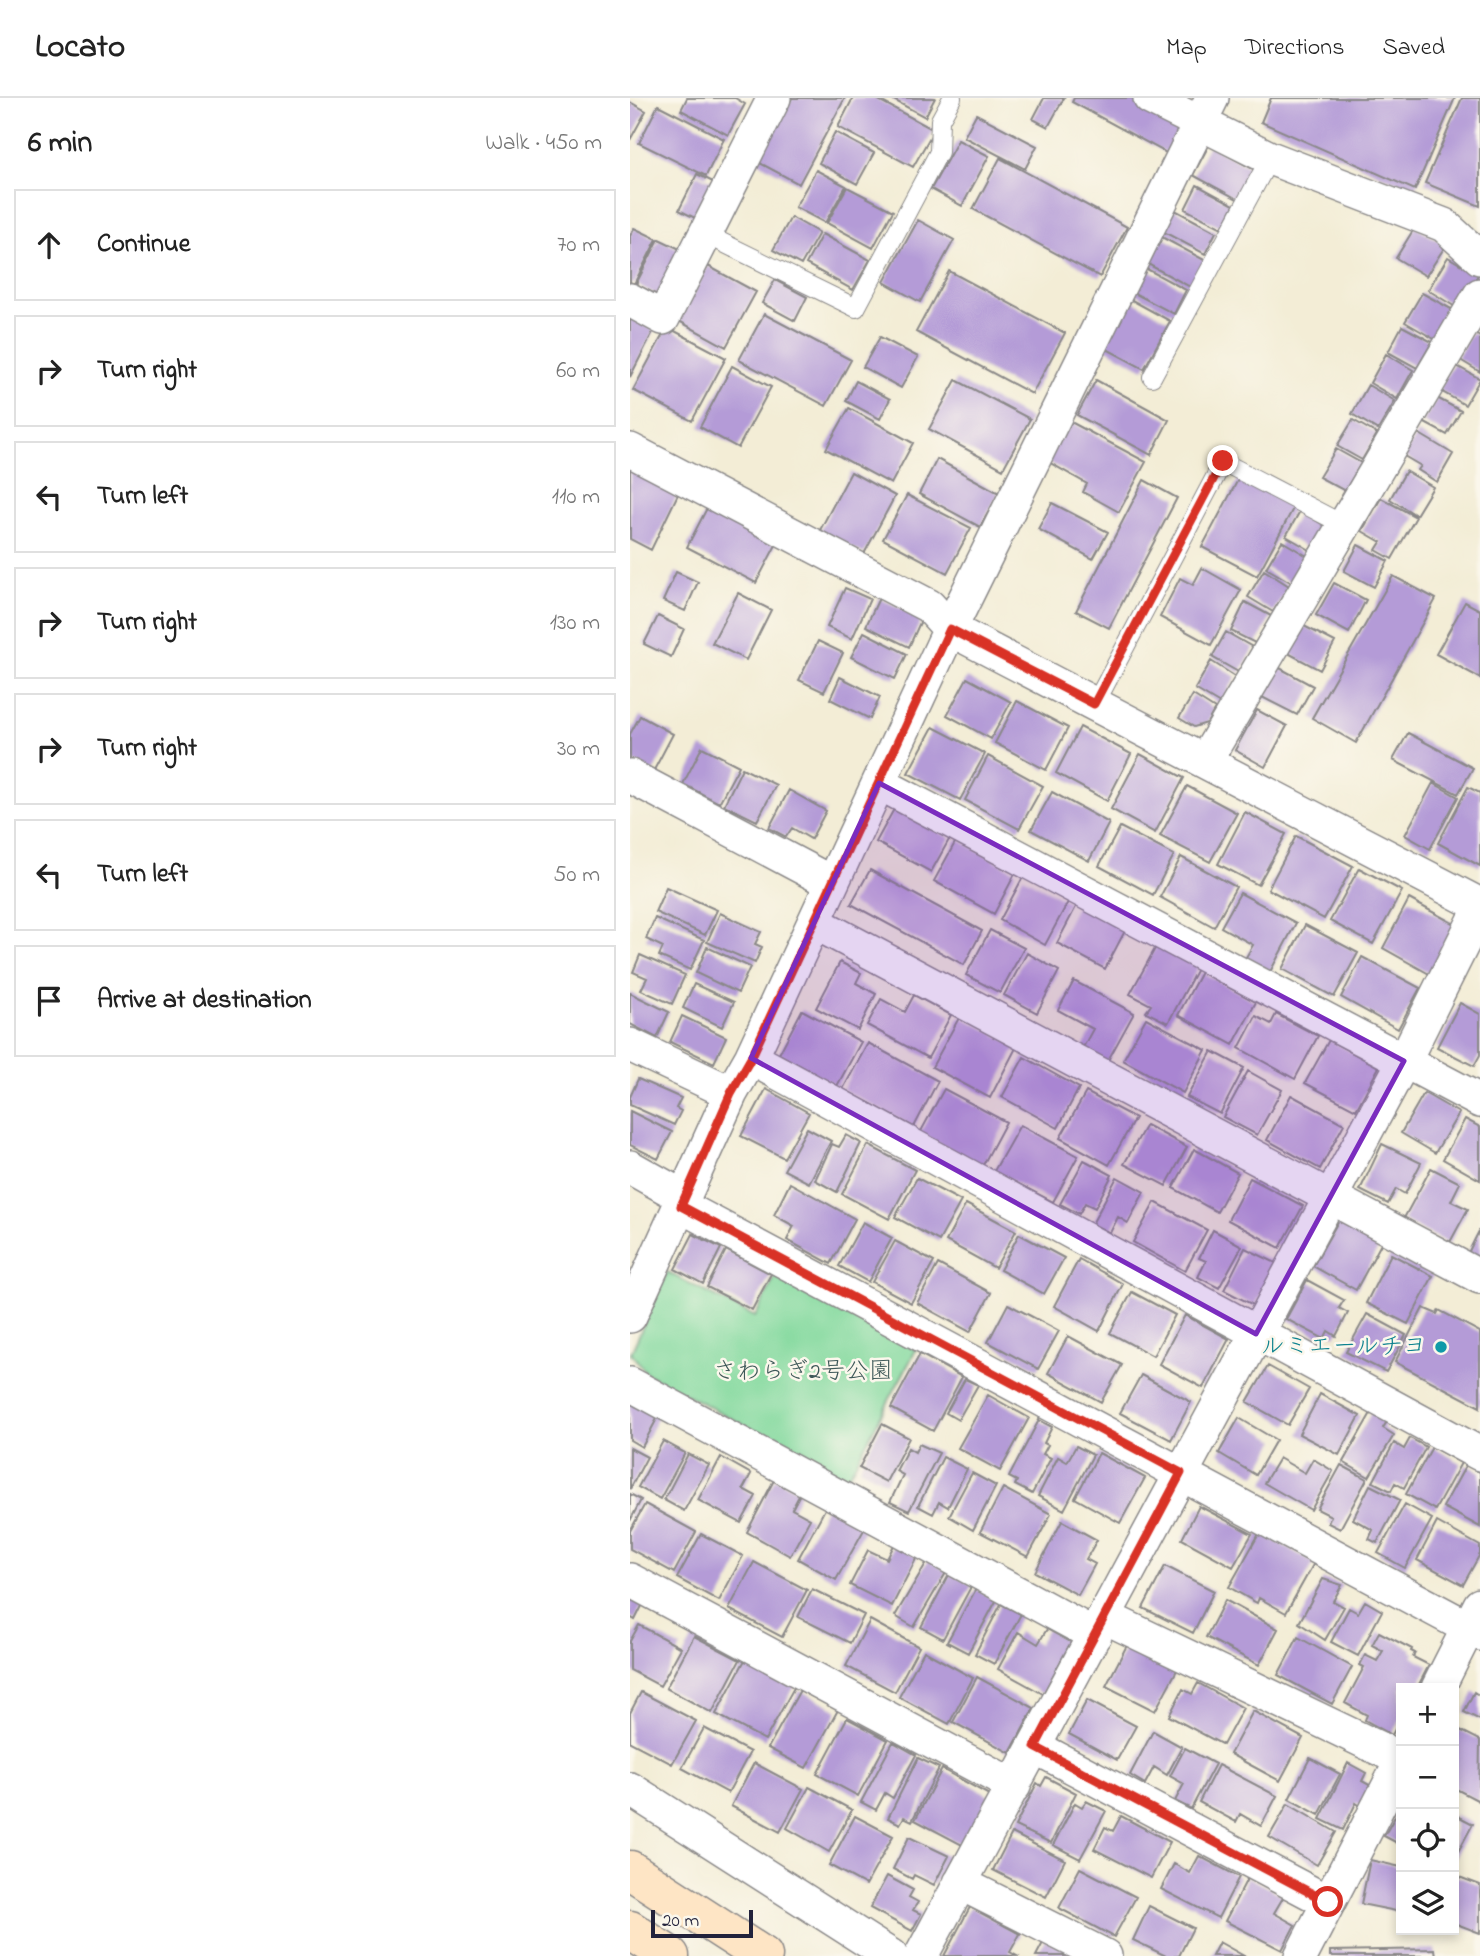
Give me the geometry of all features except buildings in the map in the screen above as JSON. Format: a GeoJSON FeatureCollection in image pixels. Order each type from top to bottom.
{"type":"FeatureCollection","features":[{"type":"Feature","properties":{"kind":"main road"},"geometry":{"type":"LineString","coordinates":[[630,1870],[763,1956]]}},
{"type":"Feature","properties":{"kind":"main road"},"geometry":{"type":"LineString","coordinates":[[630,1930],[670,1956]]}},
{"type":"Feature","properties":{"kind":"street"},"geometry":{"type":"LineString","coordinates":[[630,300],[663,318],[774,98]]}},
{"type":"Feature","properties":{"kind":"street"},"geometry":{"type":"LineString","coordinates":[[1150,98],[1206,111],[1270,158],[1444,225],[1480,258]]}},
{"type":"Feature","properties":{"kind":"street"},"geometry":{"type":"LineString","coordinates":[[630,1316],[731,1093],[751,1058],[950,629],[1206,111]]}},
{"type":"Feature","properties":{"kind":"street"},"geometry":{"type":"LineString","coordinates":[[1205,761],[1480,295]]}},
{"type":"Feature","properties":{"kind":"street"},"geometry":{"type":"LineString","coordinates":[[630,450],[929,606],[950,629],[1480,907],[1404,1061],[921,1956]]}},
{"type":"Feature","properties":{"kind":"street"},"geometry":{"type":"LineString","coordinates":[[630,776],[832,883]]}},
{"type":"Feature","properties":{"kind":"street"},"geometry":{"type":"LineString","coordinates":[[879,783],[1480,1101]]}},
{"type":"Feature","properties":{"kind":"street"},"geometry":{"type":"LineString","coordinates":[[814,922],[1480,1277]]}},
{"type":"Feature","properties":{"kind":"street"},"geometry":{"type":"LineString","coordinates":[[630,1045],[731,1093]]}},
{"type":"Feature","properties":{"kind":"street"},"geometry":{"type":"LineString","coordinates":[[751,1058],[1480,1454]]}},
{"type":"Feature","properties":{"kind":"street"},"geometry":{"type":"LineString","coordinates":[[630,1167],[683,1202],[1181,1473],[1476,1622],[1441,1683]]}},
{"type":"Feature","properties":{"kind":"street"},"geometry":{"type":"LineString","coordinates":[[630,1384],[1100,1626],[1396,1759]]}},
{"type":"Feature","properties":{"kind":"street"},"geometry":{"type":"LineString","coordinates":[[630,1580],[1014,1786]]}},
{"type":"Feature","properties":{"kind":"street"},"geometry":{"type":"LineString","coordinates":[[1035,1747],[1328,1902]]}},
{"type":"Feature","properties":{"kind":"street"},"geometry":{"type":"LineString","coordinates":[[1301,1956],[1396,1771]]}},
{"type":"Feature","properties":{"kind":"street"},"geometry":{"type":"LineString","coordinates":[[630,1789],[891,1956]]}},
{"type":"Feature","properties":{"kind":"street"},"geometry":{"type":"LineString","coordinates":[[960,1883],[1105,1956]]}},
{"type":"Feature","properties":{"kind":"lane"},"geometry":{"type":"LineString","coordinates":[[705,234],[856,308],[939,152],[940,120],[952,98]]}},
{"type":"Feature","properties":{"kind":"lane"},"geometry":{"type":"LineString","coordinates":[[1152,377],[1270,158]]}},
{"type":"Feature","properties":{"kind":"lane"},"geometry":{"type":"LineString","coordinates":[[1094,704],[1223,461],[1344,525]]}},
{"type":"Feature","properties":{"kind":"highlighted area"},"geometry":{"type":"Polygon","coordinates":[[[879,783],[1404,1061],[1256,1334],[751,1058],[879,783]]]}},
{"type":"Feature","properties":{"kind":"green space","name":"さわらぎ2号公園"},"geometry":{"type":"Polygon","coordinates":[[[667,1272],[755,1317],[777,1273],[916,1350],[847,1479],[647,1374],[631,1353],[667,1272]]]}},
{"type":"Feature","properties":{"kind":"place","name":"ルミエールチヨ"},"geometry":{"type":"Point","coordinates":[1441,1347]}},
{"type":"Feature","properties":{"kind":"route"},"geometry":{"type":"LineString","coordinates":[[1223,461],[1094,704],[950,629],[751,1058],[731,1093],[681,1206],[1181,1473],[1035,1747],[1328,1902]]}}]}
